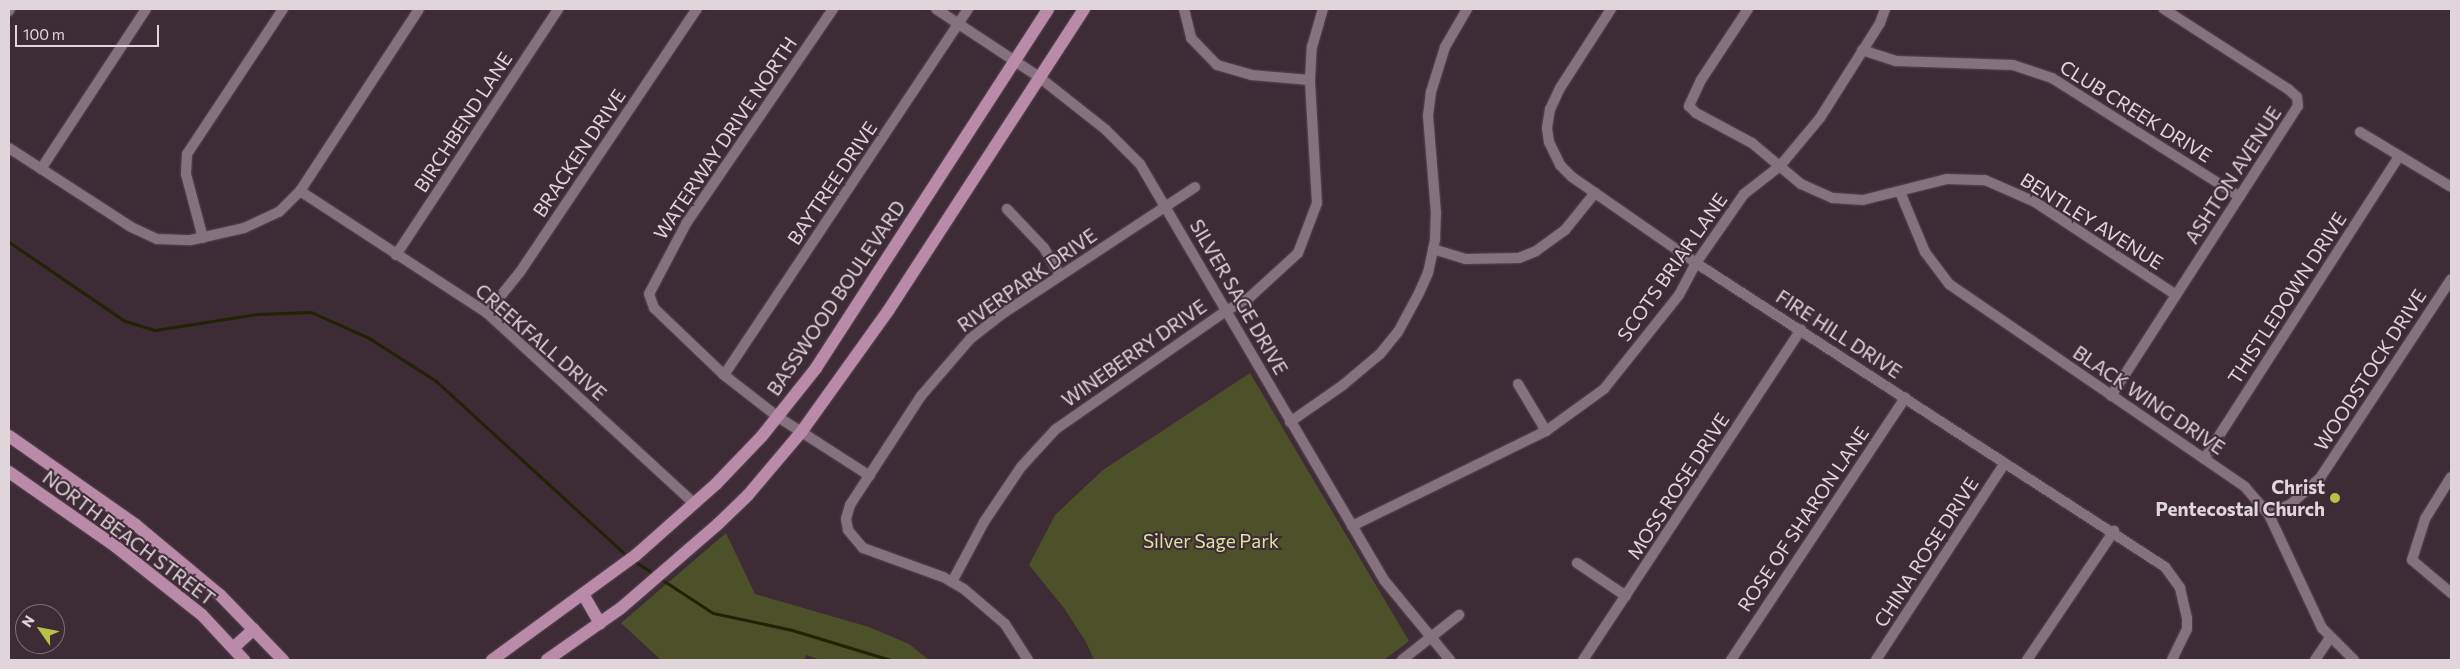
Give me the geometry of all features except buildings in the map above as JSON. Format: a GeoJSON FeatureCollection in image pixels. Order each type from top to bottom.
{"type":"FeatureCollection","features":[{"type":"Feature","properties":{"kind":"main road","name":"BASSWOOD BOULEVARD"},"geometry":{"type":"LineString","coordinates":[[492,660],[500,656],[644,548],[695,504],[778,417],[816,368],[1048,9]]}},
{"type":"Feature","properties":{"kind":"main road"},"geometry":{"type":"LineString","coordinates":[[547,660],[600,623],[668,568],[748,495],[802,431],[851,366],[1084,9]]}},
{"type":"Feature","properties":{"kind":"main road","name":"NORTH BEACH STREET"},"geometry":{"type":"LineString","coordinates":[[9,436],[136,525],[220,595],[283,660]]}},
{"type":"Feature","properties":{"kind":"main road","name":"NORTH BEACH STREET"},"geometry":{"type":"LineString","coordinates":[[9,472],[115,546],[202,615],[244,660]]}},
{"type":"Feature","properties":{"kind":"main road"},"geometry":{"type":"LineString","coordinates":[[583,594],[600,623]]}},
{"type":"Feature","properties":{"kind":"main road"},"geometry":{"type":"LineString","coordinates":[[232,648],[254,629]]}},
{"type":"Feature","properties":{"kind":"street"},"geometry":{"type":"LineString","coordinates":[[41,169],[146,9]]}},
{"type":"Feature","properties":{"kind":"street"},"geometry":{"type":"LineString","coordinates":[[203,238],[186,174],[187,154],[283,9]]}},
{"type":"Feature","properties":{"kind":"street"},"geometry":{"type":"LineString","coordinates":[[9,148],[145,235],[157,239],[203,238],[258,222],[287,206],[300,191],[418,9]]}},
{"type":"Feature","properties":{"kind":"street","name":"BIRCHBEND LANE"},"geometry":{"type":"LineString","coordinates":[[396,255],[558,9]]}},
{"type":"Feature","properties":{"kind":"street","name":"BRACKEN DRIVE"},"geometry":{"type":"LineString","coordinates":[[487,313],[520,272],[697,9]]}},
{"type":"Feature","properties":{"kind":"street","name":"WATERWAY DRIVE NORTH"},"geometry":{"type":"LineString","coordinates":[[724,375],[654,308],[650,301],[650,290],[687,222],[833,9]]}},
{"type":"Feature","properties":{"kind":"street","name":"SILVER SAGE DRIVE"},"geometry":{"type":"LineString","coordinates":[[936,9],[1039,78],[1106,130],[1140,164],[1166,205],[1290,422],[1384,580],[1430,640],[1450,660]]}},
{"type":"Feature","properties":{"kind":"street","name":"BAYTREE DRIVE"},"geometry":{"type":"LineString","coordinates":[[724,375],[968,9]]}},
{"type":"Feature","properties":{"kind":"street"},"geometry":{"type":"LineString","coordinates":[[1184,9],[1190,38],[1217,65],[1251,75],[1310,80]]}},
{"type":"Feature","properties":{"kind":"street","name":"WINEBERRY DRIVE"},"geometry":{"type":"LineString","coordinates":[[952,582],[984,522],[1038,447],[1079,412],[1226,311],[1266,286],[1287,266],[1306,240],[1317,204],[1310,80],[1312,48],[1323,9]]}},
{"type":"Feature","properties":{"kind":"street"},"geometry":{"type":"LineString","coordinates":[[1290,422],[1343,385],[1380,354],[1398,332],[1419,293],[1433,249],[1436,214],[1428,116],[1431,92],[1445,47],[1467,9]]}},
{"type":"Feature","properties":{"kind":"street","name":"FIRE HILL DRIVE"},"geometry":{"type":"LineString","coordinates":[[1611,9],[1560,88],[1550,109],[1547,128],[1553,156],[1560,165],[1595,194],[1696,262],[2005,463],[2114,531],[2165,567],[2180,588],[2187,629],[2172,660]]}},
{"type":"Feature","properties":{"kind":"street","name":"BENTLEY AVENUE"},"geometry":{"type":"LineString","coordinates":[[1748,9],[1702,80],[1690,106],[1696,113],[1723,126],[1764,153],[1801,184],[1833,198],[1863,200],[1947,179],[1969,177],[2000,185],[2035,202],[2176,296]]}},
{"type":"Feature","properties":{"kind":"street","name":"SCOTS BRIAR LANE"},"geometry":{"type":"LineString","coordinates":[[1352,526],[1546,431],[1585,404],[1623,368],[1679,295],[1696,262],[1744,194],[1780,166],[1820,118],[1886,9]]}},
{"type":"Feature","properties":{"kind":"street","name":"ASHTON AVENUE"},"geometry":{"type":"LineString","coordinates":[[2111,396],[2298,106],[2297,97],[2164,9]]}},
{"type":"Feature","properties":{"kind":"street","name":"CLUB CREEK DRIVE"},"geometry":{"type":"LineString","coordinates":[[1862,50],[1896,61],[2013,65],[2052,78],[2240,197]]}},
{"type":"Feature","properties":{"kind":"street"},"geometry":{"type":"LineString","coordinates":[[2360,132],[2451,187]]}},
{"type":"Feature","properties":{"kind":"street","name":"THISTLEDOWN DRIVE"},"geometry":{"type":"LineString","coordinates":[[2204,459],[2399,156]]}},
{"type":"Feature","properties":{"kind":"street","name":"RIVERPARK DRIVE"},"geometry":{"type":"LineString","coordinates":[[952,582],[872,553],[854,538],[848,526],[850,505],[921,396],[948,361],[1002,314],[1194,187]]}},
{"type":"Feature","properties":{"kind":"street","name":"CREEKFALL DRIVE"},"geometry":{"type":"LineString","coordinates":[[300,191],[487,313],[695,504]]}},
{"type":"Feature","properties":{"kind":"street","name":"BLACK WING DRIVE"},"geometry":{"type":"LineString","coordinates":[[1900,192],[1925,252],[1949,284],[2245,487],[2269,515],[2312,612],[2330,638],[2354,660]]}},
{"type":"Feature","properties":{"kind":"street"},"geometry":{"type":"LineString","coordinates":[[1433,249],[1482,260],[1519,258],[1536,251],[1565,230],[1595,194]]}},
{"type":"Feature","properties":{"kind":"street"},"geometry":{"type":"LineString","coordinates":[[1007,209],[1044,248],[1060,276]]}},
{"type":"Feature","properties":{"kind":"street","name":"WOODSTOCK DRIVE"},"geometry":{"type":"LineString","coordinates":[[2269,515],[2291,504],[2320,478],[2451,279]]}},
{"type":"Feature","properties":{"kind":"street","name":"MOSS ROSE DRIVE"},"geometry":{"type":"LineString","coordinates":[[1583,660],[1801,330]]}},
{"type":"Feature","properties":{"kind":"street"},"geometry":{"type":"LineString","coordinates":[[724,375],[778,417],[870,476]]}},
{"type":"Feature","properties":{"kind":"street"},"geometry":{"type":"LineString","coordinates":[[1518,384],[1546,431]]}},
{"type":"Feature","properties":{"kind":"street","name":"ROSE OF SHARON LANE"},"geometry":{"type":"LineString","coordinates":[[1731,660],[1905,398]]}},
{"type":"Feature","properties":{"kind":"street","name":"CHINA ROSE DRIVE"},"geometry":{"type":"LineString","coordinates":[[1876,660],[2005,463]]}},
{"type":"Feature","properties":{"kind":"street"},"geometry":{"type":"LineString","coordinates":[[2451,477],[2425,519],[2412,560],[2451,593]]}},
{"type":"Feature","properties":{"kind":"street"},"geometry":{"type":"LineString","coordinates":[[2027,660],[2114,531]]}},
{"type":"Feature","properties":{"kind":"street"},"geometry":{"type":"LineString","coordinates":[[1577,563],[1626,596]]}},
{"type":"Feature","properties":{"kind":"street"},"geometry":{"type":"LineString","coordinates":[[952,582],[964,589],[1005,624],[1028,660]]}},
{"type":"Feature","properties":{"kind":"street"},"geometry":{"type":"LineString","coordinates":[[1402,660],[1430,640],[1459,615]]}},
{"type":"Feature","properties":{"kind":"street"},"geometry":{"type":"LineString","coordinates":[[2315,660],[2330,638]]}},
{"type":"Feature","properties":{"kind":"green space","name":"Silver Sage Park"},"geometry":{"type":"Polygon","coordinates":[[[1250,373],[1409,641],[1384,660],[1094,660],[1086,642],[1064,608],[1029,565],[1055,515],[1103,470],[1250,373]]]}},
{"type":"Feature","properties":{"kind":"green space"},"geometry":{"type":"Polygon","coordinates":[[[726,533],[755,594],[869,627],[909,644],[929,660],[821,660],[806,655],[804,660],[661,660],[621,623],[726,533]]]}},
{"type":"Feature","properties":{"kind":"waterway"},"geometry":{"type":"LineString","coordinates":[[9,242],[125,321],[155,330],[257,314],[311,312],[369,338],[436,381],[627,556]]}},
{"type":"Feature","properties":{"kind":"waterway"},"geometry":{"type":"LineString","coordinates":[[634,561],[654,574]]}},
{"type":"Feature","properties":{"kind":"waterway"},"geometry":{"type":"LineString","coordinates":[[661,579],[713,613],[792,630],[891,660]]}},
{"type":"Feature","properties":{"kind":"place","name":"Christ Pentecostal Church"},"geometry":{"type":"Point","coordinates":[2335,498]}}]}
